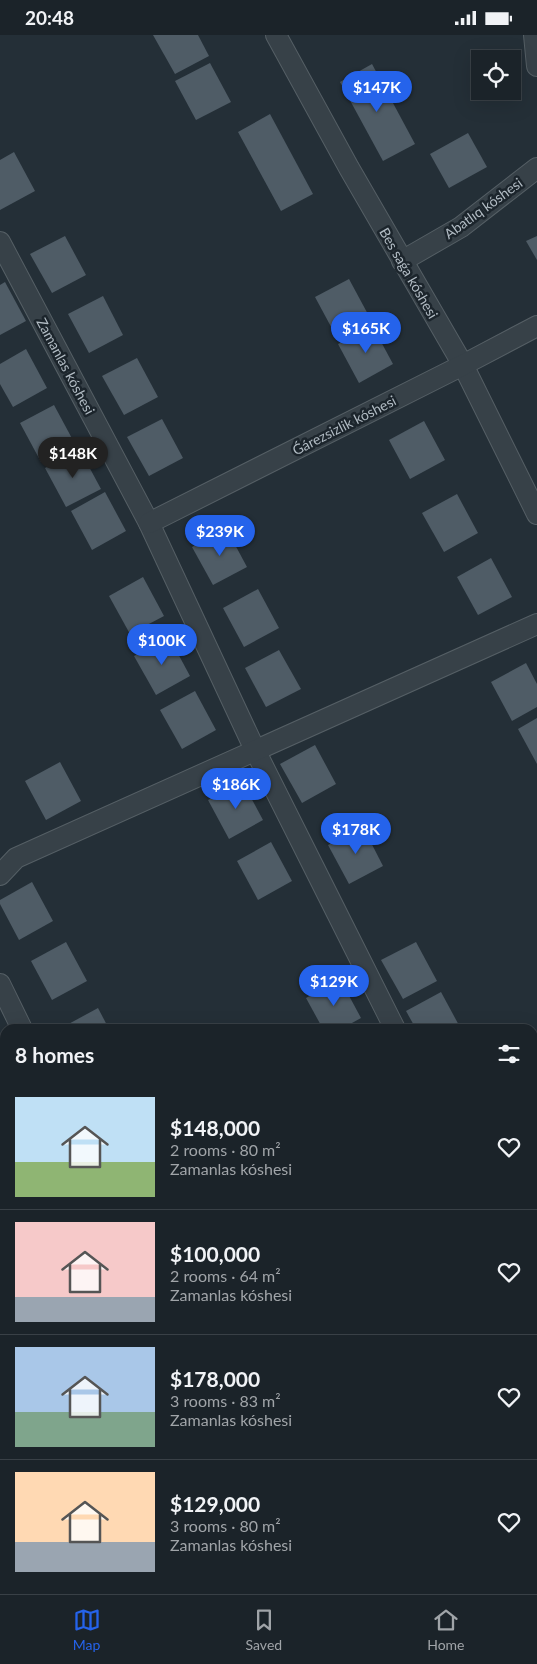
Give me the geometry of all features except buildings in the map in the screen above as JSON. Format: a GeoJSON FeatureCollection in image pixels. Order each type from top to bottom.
{"type":"FeatureCollection","features":[{"type":"Feature","properties":{"kind":"street","name":"Bes saǵa kóshesi"},"geometry":{"type":"LineString","coordinates":[[276,35],[349,168],[463,365],[537,514]]}},
{"type":"Feature","properties":{"kind":"street"},"geometry":{"type":"LineString","coordinates":[[534,35],[537,67]]}},
{"type":"Feature","properties":{"kind":"street","name":"Abatlıq kóshesi"},"geometry":{"type":"LineString","coordinates":[[402,261],[461,227],[537,169]]}},
{"type":"Feature","properties":{"kind":"street","name":"Zamanlas kóshesi"},"geometry":{"type":"LineString","coordinates":[[0,242],[149,523],[256,752],[392,1024]]}},
{"type":"Feature","properties":{"kind":"street","name":"Ǵárezsizlik kóshesi"},"geometry":{"type":"LineString","coordinates":[[149,523],[463,365],[537,325]]}},
{"type":"Feature","properties":{"kind":"street"},"geometry":{"type":"LineString","coordinates":[[0,875],[16,858],[537,625]]}},
{"type":"Feature","properties":{"kind":"street"},"geometry":{"type":"LineString","coordinates":[[0,984],[20,1024]]}}]}
